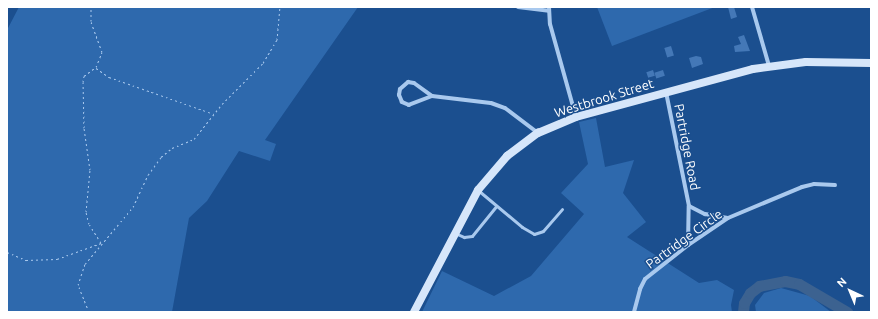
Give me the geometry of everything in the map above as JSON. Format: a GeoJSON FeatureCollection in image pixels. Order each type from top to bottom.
{"type":"FeatureCollection","features":[{"type":"Feature","properties":{"kind":"main road","name":"Westbrook Street"},"geometry":{"type":"LineString","coordinates":[[414,312],[454,232],[478,190],[507,156],[538,133],[576,117],[769,66],[806,62],[871,63]]}},
{"type":"Feature","properties":{"kind":"street"},"geometry":{"type":"LineString","coordinates":[[518,7],[549,9],[553,37],[576,117]]}},
{"type":"Feature","properties":{"kind":"street"},"geometry":{"type":"LineString","coordinates":[[752,7],[769,66]]}},
{"type":"Feature","properties":{"kind":"street"},"geometry":{"type":"LineString","coordinates":[[432,96],[414,83],[408,82],[400,89],[399,94],[402,102],[409,105],[432,96],[491,103],[504,108],[538,133]]}},
{"type":"Feature","properties":{"kind":"street","name":"Partridge Road"},"geometry":{"type":"LineString","coordinates":[[666,92],[689,206],[688,245]]}},
{"type":"Feature","properties":{"kind":"street","name":"Partridge Circle"},"geometry":{"type":"LineString","coordinates":[[634,312],[640,289],[645,280],[688,245],[728,218],[802,187],[814,184],[835,185]]}},
{"type":"Feature","properties":{"kind":"street","name":"Partridge Road"},"geometry":{"type":"LineString","coordinates":[[689,206],[705,214],[728,218]]}},
{"type":"Feature","properties":{"kind":"lane"},"geometry":{"type":"LineString","coordinates":[[478,190],[522,227],[534,234],[542,231],[562,209]]}},
{"type":"Feature","properties":{"kind":"lane"},"geometry":{"type":"LineString","coordinates":[[454,232],[464,238],[472,236],[496,206]]}},
{"type":"Feature","properties":{"kind":"path"},"geometry":{"type":"LineString","coordinates":[[91,7],[91,21],[102,52],[96,67],[84,76],[83,82],[84,128],[90,170],[86,212],[89,224],[101,244]]}},
{"type":"Feature","properties":{"kind":"path"},"geometry":{"type":"LineString","coordinates":[[89,312],[81,296],[79,277],[84,264],[133,207],[148,175],[161,157],[172,148],[194,139],[214,114],[263,63],[273,48],[281,18],[280,7]]}},
{"type":"Feature","properties":{"kind":"path"},"geometry":{"type":"LineString","coordinates":[[96,67],[109,77],[214,114]]}},
{"type":"Feature","properties":{"kind":"path"},"geometry":{"type":"LineString","coordinates":[[7,252],[26,260],[57,259],[101,244]]}},
{"type":"Feature","properties":{"kind":"shaded area"},"geometry":{"type":"Polygon","coordinates":[[[19,7],[358,7],[265,140],[276,144],[270,161],[239,151],[207,201],[189,218],[172,312],[7,312],[7,30],[19,7]]]}},
{"type":"Feature","properties":{"kind":"shaded area"},"geometry":{"type":"Polygon","coordinates":[[[597,7],[715,7],[612,46],[597,7]]]}},
{"type":"Feature","properties":{"kind":"shaded area"},"geometry":{"type":"Polygon","coordinates":[[[596,118],[605,167],[634,160],[623,193],[646,222],[627,237],[699,283],[717,280],[734,290],[731,305],[732,312],[422,312],[442,271],[494,296],[531,276],[584,214],[561,193],[588,164],[579,122],[596,118]]]}},
{"type":"Feature","properties":{"kind":"shaded area"},"geometry":{"type":"Polygon","coordinates":[[[781,288],[810,296],[831,312],[756,312],[755,305],[764,293],[781,288]]]}},
{"type":"Feature","properties":{"kind":"building"},"geometry":{"type":"Polygon","coordinates":[[[728,7],[734,7],[737,17],[731,19],[728,7]]]}},
{"type":"Feature","properties":{"kind":"building"},"geometry":{"type":"Polygon","coordinates":[[[744,35],[750,51],[735,52],[734,46],[741,44],[738,37],[744,35]]]}},
{"type":"Feature","properties":{"kind":"building"},"geometry":{"type":"Polygon","coordinates":[[[671,46],[674,56],[667,58],[664,48],[671,46]]]}},
{"type":"Feature","properties":{"kind":"building"},"geometry":{"type":"Polygon","coordinates":[[[696,56],[701,57],[703,64],[692,68],[689,58],[696,56]]]}},
{"type":"Feature","properties":{"kind":"building"},"geometry":{"type":"Polygon","coordinates":[[[653,70],[655,76],[648,78],[646,72],[653,70]]]}},
{"type":"Feature","properties":{"kind":"building"},"geometry":{"type":"Polygon","coordinates":[[[663,70],[665,76],[656,78],[654,73],[663,70]]]}},
{"type":"Feature","properties":{"kind":"waterway"},"geometry":{"type":"LineString","coordinates":[[743,312],[744,303],[750,293],[759,286],[785,281],[799,284],[847,312]]}}]}
